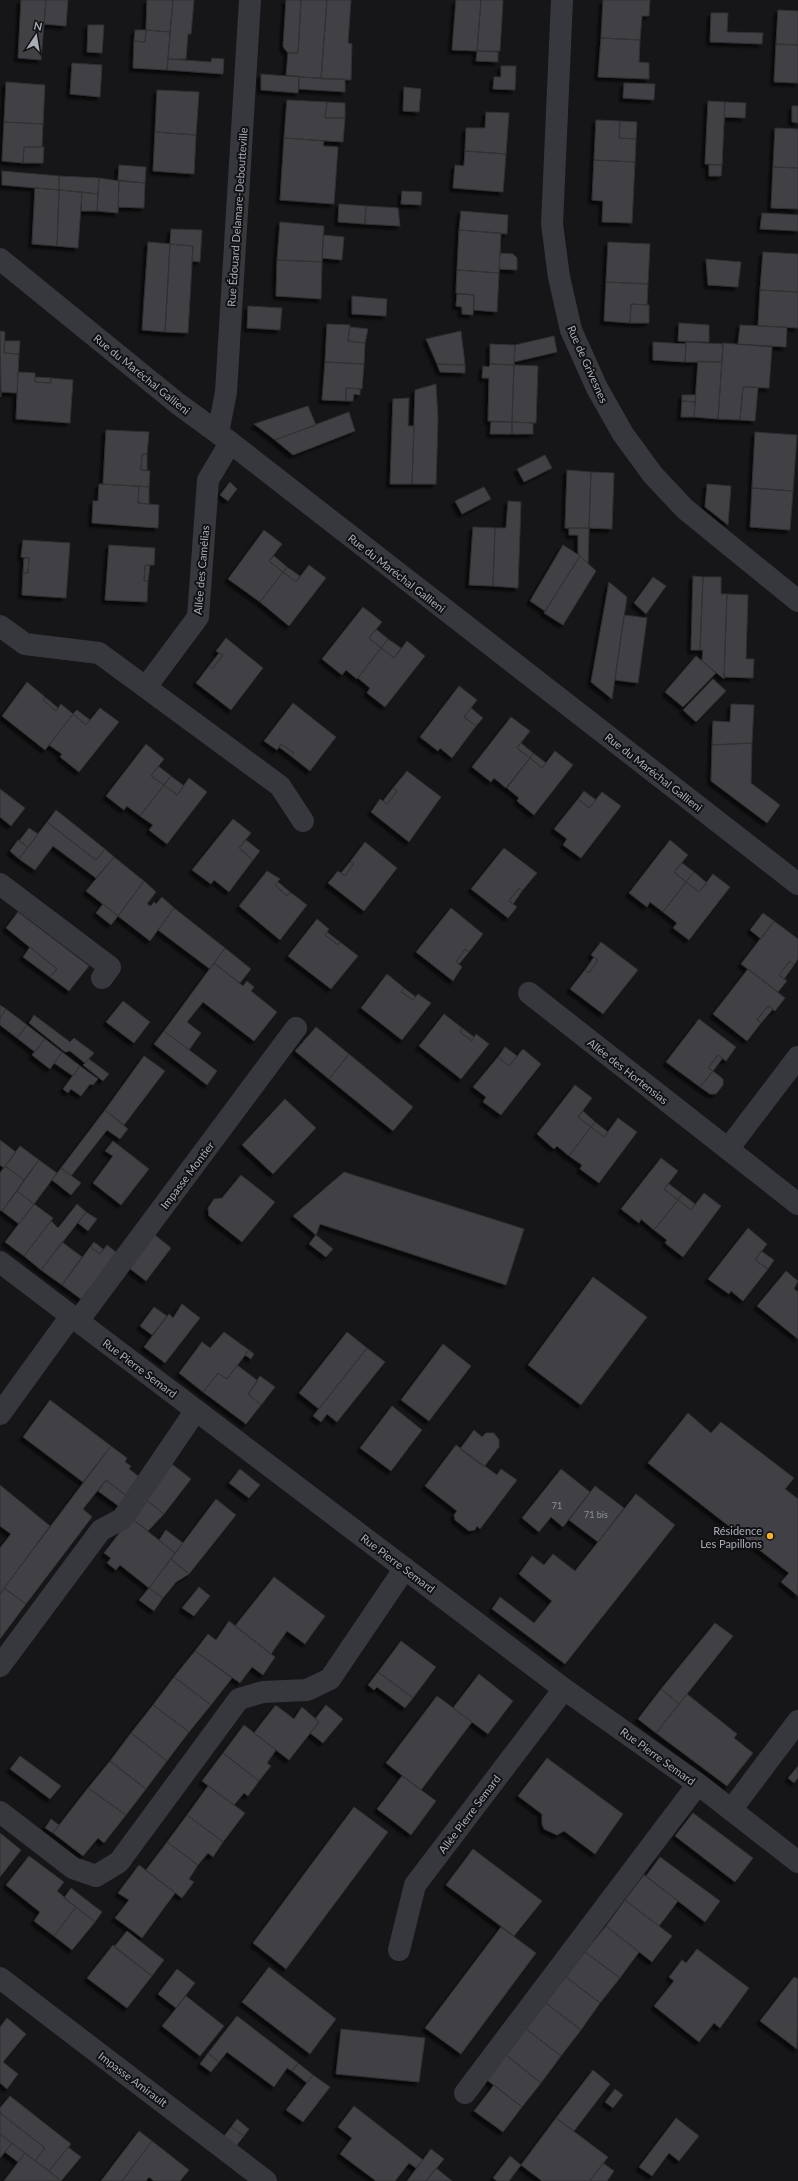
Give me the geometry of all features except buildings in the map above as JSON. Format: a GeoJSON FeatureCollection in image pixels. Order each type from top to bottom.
{"type":"FeatureCollection","features":[{"type":"Feature","properties":{"kind":"street","name":"Rue Édouard Delamare-Deboutteville"},"geometry":{"type":"LineString","coordinates":[[224,438],[250,0]]}},
{"type":"Feature","properties":{"kind":"street","name":"Rue de Grivesnes"},"geometry":{"type":"LineString","coordinates":[[562,0],[552,224],[559,276],[571,330],[601,395],[624,434],[653,475],[685,509],[798,601]]}},
{"type":"Feature","properties":{"kind":"street","name":"Rue du Maréchal Gallieni"},"geometry":{"type":"LineString","coordinates":[[0,259],[177,404],[224,438],[798,884]]}},
{"type":"Feature","properties":{"kind":"street","name":"Allée des Camélias"},"geometry":{"type":"LineString","coordinates":[[146,687],[198,617],[208,480],[224,438]]}},
{"type":"Feature","properties":{"kind":"street"},"geometry":{"type":"LineString","coordinates":[[0,626],[25,644],[99,653],[280,786],[303,821]]}},
{"type":"Feature","properties":{"kind":"street"},"geometry":{"type":"LineString","coordinates":[[0,884],[110,967],[102,978]]}},
{"type":"Feature","properties":{"kind":"street","name":"Allée des Hortensias"},"geometry":{"type":"LineString","coordinates":[[529,992],[798,1204]]}},
{"type":"Feature","properties":{"kind":"street","name":"Impasse Montier"},"geometry":{"type":"LineString","coordinates":[[0,1414],[296,1028]]}},
{"type":"Feature","properties":{"kind":"street"},"geometry":{"type":"LineString","coordinates":[[728,1149],[798,1057]]}},
{"type":"Feature","properties":{"kind":"street","name":"Rue Pierre Semard"},"geometry":{"type":"LineString","coordinates":[[0,1262],[564,1689],[698,1784],[798,1862]]}},
{"type":"Feature","properties":{"kind":"street"},"geometry":{"type":"LineString","coordinates":[[0,1666],[101,1530],[122,1519],[196,1410]]}},
{"type":"Feature","properties":{"kind":"street"},"geometry":{"type":"LineString","coordinates":[[0,1812],[73,1868],[96,1876],[119,1862],[239,1699],[263,1692],[307,1690],[330,1679],[405,1568]]}},
{"type":"Feature","properties":{"kind":"street","name":"Allée Pierre Semard"},"geometry":{"type":"LineString","coordinates":[[399,1950],[415,1885],[564,1689]]}},
{"type":"Feature","properties":{"kind":"street"},"geometry":{"type":"LineString","coordinates":[[731,1810],[798,1721]]}},
{"type":"Feature","properties":{"kind":"street"},"geometry":{"type":"LineString","coordinates":[[465,2093],[698,1784]]}},
{"type":"Feature","properties":{"kind":"street","name":"Impasse Amirault"},"geometry":{"type":"LineString","coordinates":[[0,1978],[266,2181]]}},
{"type":"Feature","properties":{"kind":"place","name":"Résidence Les Papillons"},"geometry":{"type":"Point","coordinates":[770,1536]}}]}
